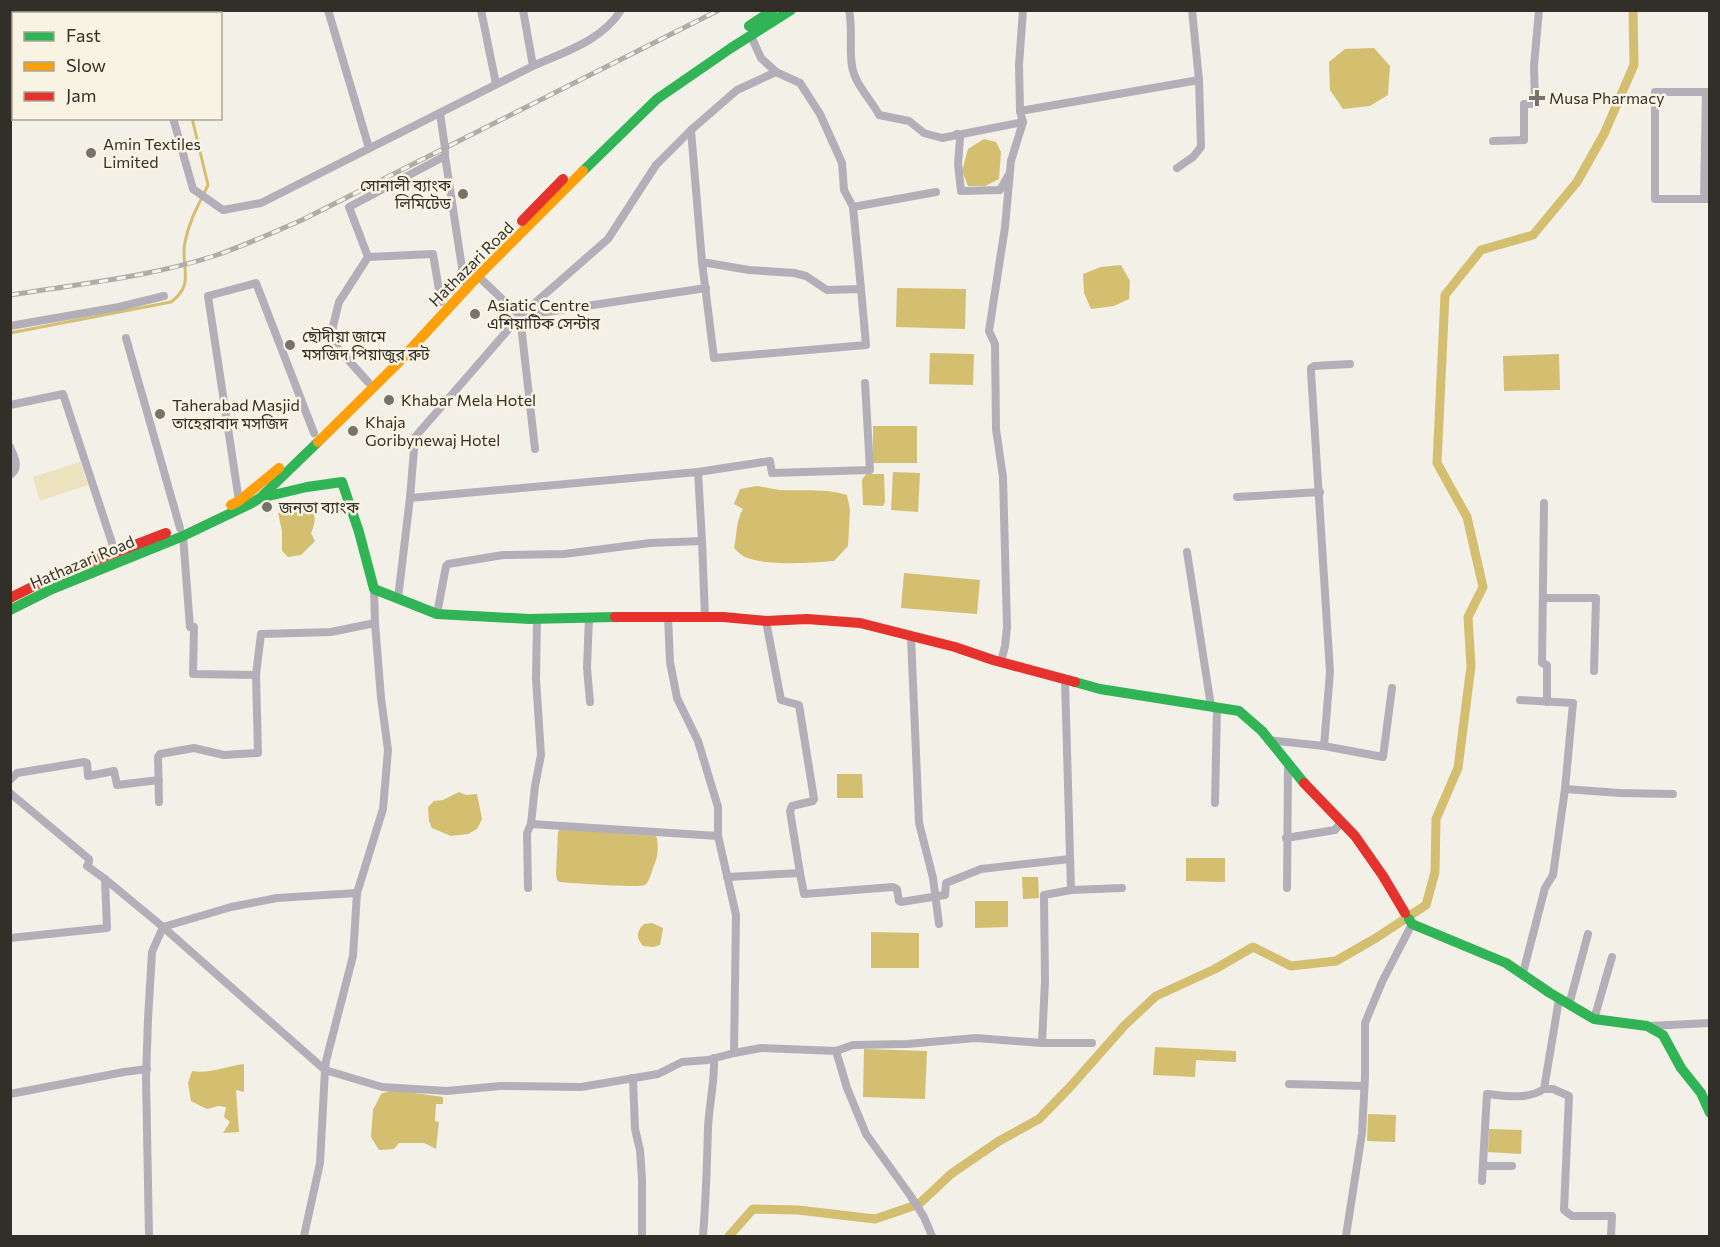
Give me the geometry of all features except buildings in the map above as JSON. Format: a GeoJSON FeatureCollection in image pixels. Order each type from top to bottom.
{"type":"FeatureCollection","features":[{"type":"Feature","properties":{"kind":"main road","name":"Hathazari Road"},"geometry":{"type":"LineString","coordinates":[[10,598],[52,577],[115,552],[182,532],[239,501],[279,468],[368,382],[441,302],[597,143],[648,95],[773,10]]}},
{"type":"Feature","properties":{"kind":"main road","name":"Hathazari Road"},"geometry":{"type":"LineString","coordinates":[[10,610],[52,589],[260,498],[394,366],[478,276],[607,146],[657,99],[791,10]]}},
{"type":"Feature","properties":{"kind":"main road"},"geometry":{"type":"LineString","coordinates":[[260,498],[342,482],[359,532],[374,589],[437,614],[537,619],[668,616],[860,623],[955,647],[1100,689],[1239,711],[1262,731],[1288,765],[1355,836],[1409,918],[1506,963],[1594,1019],[1647,1026],[1663,1035],[1681,1068],[1701,1093],[1710,1113]]}},
{"type":"Feature","properties":{"kind":"street"},"geometry":{"type":"LineString","coordinates":[[328,10],[369,148]]}},
{"type":"Feature","properties":{"kind":"street"},"geometry":{"type":"LineString","coordinates":[[481,10],[496,84]]}},
{"type":"Feature","properties":{"kind":"street"},"geometry":{"type":"LineString","coordinates":[[523,10],[533,66]]}},
{"type":"Feature","properties":{"kind":"street"},"geometry":{"type":"LineString","coordinates":[[174,120],[193,189],[223,210],[261,203],[496,84],[592,39],[614,21],[621,10]]}},
{"type":"Feature","properties":{"kind":"street"},"geometry":{"type":"LineString","coordinates":[[849,10],[853,26],[852,67],[859,84],[879,115],[909,122],[924,133],[942,138],[1023,122]]}},
{"type":"Feature","properties":{"kind":"street"},"geometry":{"type":"LineString","coordinates":[[1001,662],[1007,627],[1003,477],[996,429],[995,344],[989,331],[1005,227],[1011,161],[1023,122],[1020,111],[1019,65],[1023,10]]}},
{"type":"Feature","properties":{"kind":"street"},"geometry":{"type":"LineString","coordinates":[[1177,168],[1193,157],[1201,147],[1199,80],[1192,10]]}},
{"type":"Feature","properties":{"kind":"street"},"geometry":{"type":"LineString","coordinates":[[1493,141],[1524,140],[1524,104],[1535,104],[1534,66],[1539,10]]}},
{"type":"Feature","properties":{"kind":"street"},"geometry":{"type":"LineString","coordinates":[[691,130],[702,262],[714,358],[866,345],[853,207],[844,190],[842,163],[820,114],[800,83],[776,72],[761,58],[751,36]]}},
{"type":"Feature","properties":{"kind":"street"},"geometry":{"type":"LineString","coordinates":[[398,598],[415,437],[520,316],[608,239],[656,165],[736,90],[776,72]]}},
{"type":"Feature","properties":{"kind":"street"},"geometry":{"type":"LineString","coordinates":[[1020,111],[1199,80]]}},
{"type":"Feature","properties":{"kind":"street"},"geometry":{"type":"LineString","coordinates":[[1655,92],[1708,92],[1707,199],[1654,199],[1655,92]]}},
{"type":"Feature","properties":{"kind":"street"},"geometry":{"type":"LineString","coordinates":[[440,113],[464,281]]}},
{"type":"Feature","properties":{"kind":"street"},"geometry":{"type":"LineString","coordinates":[[957,134],[960,139],[958,164],[961,191],[1000,190],[1010,173]]}},
{"type":"Feature","properties":{"kind":"street"},"geometry":{"type":"LineString","coordinates":[[368,257],[349,207],[445,156]]}},
{"type":"Feature","properties":{"kind":"street"},"geometry":{"type":"LineString","coordinates":[[853,207],[936,192]]}},
{"type":"Feature","properties":{"kind":"street"},"geometry":{"type":"LineString","coordinates":[[368,257],[433,254],[441,302]]}},
{"type":"Feature","properties":{"kind":"street"},"geometry":{"type":"LineString","coordinates":[[368,257],[339,302],[333,334],[333,343],[368,382]]}},
{"type":"Feature","properties":{"kind":"street"},"geometry":{"type":"LineString","coordinates":[[702,262],[748,270],[794,273],[807,276],[827,290],[861,289]]}},
{"type":"Feature","properties":{"kind":"street"},"geometry":{"type":"LineString","coordinates":[[478,276],[520,316],[535,449]]}},
{"type":"Feature","properties":{"kind":"street"},"geometry":{"type":"LineString","coordinates":[[239,501],[208,296],[256,283],[314,433]]}},
{"type":"Feature","properties":{"kind":"street"},"geometry":{"type":"LineString","coordinates":[[520,316],[705,288]]}},
{"type":"Feature","properties":{"kind":"street"},"geometry":{"type":"LineString","coordinates":[[10,326],[119,307],[164,296]]}},
{"type":"Feature","properties":{"kind":"street"},"geometry":{"type":"LineString","coordinates":[[126,338],[182,532],[190,627],[194,627],[193,674],[256,675]]}},
{"type":"Feature","properties":{"kind":"street"},"geometry":{"type":"LineString","coordinates":[[1324,746],[1330,672],[1311,368],[1350,364]]}},
{"type":"Feature","properties":{"kind":"street"},"geometry":{"type":"LineString","coordinates":[[410,498],[698,472],[770,461],[772,473],[870,470],[865,383]]}},
{"type":"Feature","properties":{"kind":"street"},"geometry":{"type":"LineString","coordinates":[[10,405],[63,394],[115,552]]}},
{"type":"Feature","properties":{"kind":"street"},"geometry":{"type":"LineString","coordinates":[[10,447],[17,464],[15,470],[10,474]]}},
{"type":"Feature","properties":{"kind":"street"},"geometry":{"type":"LineString","coordinates":[[698,472],[705,617]]}},
{"type":"Feature","properties":{"kind":"street"},"geometry":{"type":"LineString","coordinates":[[1237,497],[1320,492]]}},
{"type":"Feature","properties":{"kind":"street"},"geometry":{"type":"LineString","coordinates":[[1544,503],[1542,663],[1547,665],[1547,702]]}},
{"type":"Feature","properties":{"kind":"street"},"geometry":{"type":"LineString","coordinates":[[437,614],[448,564],[503,555],[564,554],[650,543],[702,541]]}},
{"type":"Feature","properties":{"kind":"street"},"geometry":{"type":"LineString","coordinates":[[1187,552],[1214,706],[1215,802]]}},
{"type":"Feature","properties":{"kind":"street"},"geometry":{"type":"LineString","coordinates":[[304,1236],[320,1163],[326,1061],[353,956],[357,893],[383,809],[388,750],[381,698],[374,589]]}},
{"type":"Feature","properties":{"kind":"street"},"geometry":{"type":"LineString","coordinates":[[1543,598],[1596,598],[1594,671]]}},
{"type":"Feature","properties":{"kind":"street"},"geometry":{"type":"LineString","coordinates":[[668,616],[670,662],[677,698],[698,741],[718,807],[718,836],[736,915],[734,1053]]}},
{"type":"Feature","properties":{"kind":"street"},"geometry":{"type":"LineString","coordinates":[[589,617],[587,669],[590,702]]}},
{"type":"Feature","properties":{"kind":"street"},"geometry":{"type":"LineString","coordinates":[[528,888],[526,840],[527,830],[531,824],[541,755],[536,679],[537,619]]}},
{"type":"Feature","properties":{"kind":"street"},"geometry":{"type":"LineString","coordinates":[[766,621],[781,700],[799,705],[814,799],[792,806],[790,811],[804,894],[893,886],[897,889],[901,902],[945,895],[946,883],[981,869],[1070,859]]}},
{"type":"Feature","properties":{"kind":"street"},"geometry":{"type":"LineString","coordinates":[[159,802],[158,757],[160,754],[194,748],[224,755],[258,753],[256,675],[261,634],[331,632],[375,623]]}},
{"type":"Feature","properties":{"kind":"street"},"geometry":{"type":"LineString","coordinates":[[911,637],[919,823],[933,878],[939,924]]}},
{"type":"Feature","properties":{"kind":"street"},"geometry":{"type":"LineString","coordinates":[[1065,680],[1071,890]]}},
{"type":"Feature","properties":{"kind":"street"},"geometry":{"type":"LineString","coordinates":[[1268,740],[1324,746],[1383,757],[1392,688]]}},
{"type":"Feature","properties":{"kind":"street"},"geometry":{"type":"LineString","coordinates":[[1520,700],[1573,703],[1565,789],[1553,875],[1545,888],[1523,973]]}},
{"type":"Feature","properties":{"kind":"street"},"geometry":{"type":"LineString","coordinates":[[10,780],[19,773],[84,762],[87,763],[88,776],[114,771],[117,785],[159,780]]}},
{"type":"Feature","properties":{"kind":"street"},"geometry":{"type":"LineString","coordinates":[[1287,888],[1288,765]]}},
{"type":"Feature","properties":{"kind":"street"},"geometry":{"type":"LineString","coordinates":[[1565,789],[1673,794]]}},
{"type":"Feature","properties":{"kind":"street"},"geometry":{"type":"LineString","coordinates":[[10,793],[89,859],[87,866],[163,927],[325,1070],[382,1087],[447,1091],[500,1086],[581,1087],[658,1074],[682,1062],[761,1048],[836,1051],[853,1045],[907,1044],[976,1038],[1042,1043],[1092,1043]]}},
{"type":"Feature","properties":{"kind":"street"},"geometry":{"type":"LineString","coordinates":[[1286,838],[1335,830],[1341,822]]}},
{"type":"Feature","properties":{"kind":"street"},"geometry":{"type":"LineString","coordinates":[[531,824],[718,836]]}},
{"type":"Feature","properties":{"kind":"street"},"geometry":{"type":"LineString","coordinates":[[727,878],[800,873]]}},
{"type":"Feature","properties":{"kind":"street"},"geometry":{"type":"LineString","coordinates":[[10,938],[107,928],[105,879]]}},
{"type":"Feature","properties":{"kind":"street"},"geometry":{"type":"LineString","coordinates":[[1042,1043],[1045,981],[1044,895],[1071,890],[1122,888]]}},
{"type":"Feature","properties":{"kind":"street"},"geometry":{"type":"LineString","coordinates":[[149,1236],[147,1069],[152,952],[163,927],[231,906],[277,898],[357,893]]}},
{"type":"Feature","properties":{"kind":"street"},"geometry":{"type":"LineString","coordinates":[[1346,1236],[1362,1134],[1365,1023],[1409,918]]}},
{"type":"Feature","properties":{"kind":"street"},"geometry":{"type":"LineString","coordinates":[[1544,1089],[1564,1002],[1588,934]]}},
{"type":"Feature","properties":{"kind":"street"},"geometry":{"type":"LineString","coordinates":[[1594,1019],[1612,957]]}},
{"type":"Feature","properties":{"kind":"street"},"geometry":{"type":"LineString","coordinates":[[1647,1026],[1710,1023]]}},
{"type":"Feature","properties":{"kind":"street"},"geometry":{"type":"LineString","coordinates":[[836,1051],[847,1088],[866,1134],[910,1195],[924,1217],[932,1236]]}},
{"type":"Feature","properties":{"kind":"street"},"geometry":{"type":"LineString","coordinates":[[703,1236],[714,1058]]}},
{"type":"Feature","properties":{"kind":"street"},"geometry":{"type":"LineString","coordinates":[[10,1094],[147,1069]]}},
{"type":"Feature","properties":{"kind":"street"},"geometry":{"type":"LineString","coordinates":[[633,1078],[635,1129],[640,1150],[642,1179],[642,1236]]}},
{"type":"Feature","properties":{"kind":"street"},"geometry":{"type":"LineString","coordinates":[[1289,1084],[1364,1086]]}},
{"type":"Feature","properties":{"kind":"street"},"geometry":{"type":"LineString","coordinates":[[1482,1181],[1487,1094],[1534,1095],[1544,1089],[1553,1089],[1569,1096],[1564,1210],[1572,1216],[1612,1216],[1611,1236]]}},
{"type":"Feature","properties":{"kind":"street"},"geometry":{"type":"LineString","coordinates":[[1483,1166],[1512,1167]]}},
{"type":"Feature","properties":{"kind":"shaded area"},"geometry":{"type":"Polygon","coordinates":[[[1374,48],[1390,66],[1388,95],[1370,106],[1343,109],[1330,90],[1329,62],[1345,49],[1374,48]]]}},
{"type":"Feature","properties":{"kind":"shaded area"},"geometry":{"type":"Polygon","coordinates":[[[984,139],[996,142],[1001,152],[999,179],[985,186],[968,186],[962,171],[968,149],[984,139]]]}},
{"type":"Feature","properties":{"kind":"shaded area"},"geometry":{"type":"Polygon","coordinates":[[[1121,265],[1130,281],[1129,299],[1114,306],[1091,309],[1084,293],[1083,274],[1101,267],[1121,265]]]}},
{"type":"Feature","properties":{"kind":"shaded area"},"geometry":{"type":"Polygon","coordinates":[[[897,288],[966,289],[965,329],[896,327],[897,288]]]}},
{"type":"Feature","properties":{"kind":"shaded area"},"geometry":{"type":"Polygon","coordinates":[[[930,353],[974,354],[973,385],[929,384],[930,353]]]}},
{"type":"Feature","properties":{"kind":"shaded area"},"geometry":{"type":"Polygon","coordinates":[[[1559,354],[1560,390],[1504,391],[1503,356],[1559,354]]]}},
{"type":"Feature","properties":{"kind":"shaded area"},"geometry":{"type":"Polygon","coordinates":[[[873,426],[917,426],[917,463],[873,463],[873,426]]]}},
{"type":"Feature","properties":{"kind":"shaded area"},"geometry":{"type":"Polygon","coordinates":[[[80,462],[88,485],[40,501],[33,477],[80,462]]]}},
{"type":"Feature","properties":{"kind":"shaded area"},"geometry":{"type":"Polygon","coordinates":[[[893,472],[920,473],[918,512],[891,510],[893,472]]]}},
{"type":"Feature","properties":{"kind":"shaded area"},"geometry":{"type":"Polygon","coordinates":[[[866,474],[884,474],[885,502],[883,506],[863,505],[862,480],[866,474]]]}},
{"type":"Feature","properties":{"kind":"shaded area"},"geometry":{"type":"Polygon","coordinates":[[[757,486],[780,490],[830,491],[847,495],[850,510],[848,546],[834,561],[776,563],[744,556],[734,548],[743,509],[734,504],[740,489],[757,486]]]}},
{"type":"Feature","properties":{"kind":"shaded area"},"geometry":{"type":"Polygon","coordinates":[[[310,505],[315,519],[311,533],[315,541],[301,555],[288,557],[282,551],[282,531],[278,513],[310,505]]]}},
{"type":"Feature","properties":{"kind":"shaded area"},"geometry":{"type":"Polygon","coordinates":[[[904,573],[980,580],[977,614],[901,608],[904,573]]]}},
{"type":"Feature","properties":{"kind":"shaded area"},"geometry":{"type":"Polygon","coordinates":[[[837,774],[862,774],[863,798],[837,798],[837,774]]]}},
{"type":"Feature","properties":{"kind":"shaded area"},"geometry":{"type":"Polygon","coordinates":[[[459,792],[466,795],[477,794],[482,819],[477,829],[468,834],[451,836],[432,828],[428,807],[434,801],[443,800],[459,792]]]}},
{"type":"Feature","properties":{"kind":"shaded area"},"geometry":{"type":"Polygon","coordinates":[[[560,829],[656,836],[657,856],[648,881],[645,885],[631,886],[560,882],[556,874],[560,829]]]}},
{"type":"Feature","properties":{"kind":"shaded area"},"geometry":{"type":"Polygon","coordinates":[[[1186,858],[1225,858],[1225,882],[1186,881],[1186,858]]]}},
{"type":"Feature","properties":{"kind":"shaded area"},"geometry":{"type":"Polygon","coordinates":[[[1022,877],[1038,877],[1039,898],[1023,899],[1022,877]]]}},
{"type":"Feature","properties":{"kind":"shaded area"},"geometry":{"type":"Polygon","coordinates":[[[975,901],[1008,901],[1008,927],[975,928],[975,901]]]}},
{"type":"Feature","properties":{"kind":"shaded area"},"geometry":{"type":"Polygon","coordinates":[[[652,923],[663,928],[660,945],[643,946],[638,932],[644,924],[652,923]]]}},
{"type":"Feature","properties":{"kind":"shaded area"},"geometry":{"type":"Polygon","coordinates":[[[871,932],[919,933],[919,968],[871,968],[871,932]]]}},
{"type":"Feature","properties":{"kind":"shaded area"},"geometry":{"type":"Polygon","coordinates":[[[1155,1047],[1236,1051],[1236,1062],[1196,1060],[1195,1077],[1153,1075],[1155,1047]]]}},
{"type":"Feature","properties":{"kind":"shaded area"},"geometry":{"type":"Polygon","coordinates":[[[864,1049],[927,1051],[925,1099],[863,1097],[864,1049]]]}},
{"type":"Feature","properties":{"kind":"shaded area"},"geometry":{"type":"Polygon","coordinates":[[[244,1064],[244,1092],[236,1090],[239,1132],[223,1133],[230,1122],[224,1117],[226,1107],[218,1106],[207,1109],[191,1101],[188,1083],[192,1071],[212,1071],[244,1064]]]}},
{"type":"Feature","properties":{"kind":"shaded area"},"geometry":{"type":"Polygon","coordinates":[[[392,1090],[443,1097],[443,1104],[436,1104],[435,1121],[439,1122],[436,1149],[424,1143],[399,1143],[394,1149],[379,1150],[371,1137],[373,1110],[381,1094],[392,1090]]]}},
{"type":"Feature","properties":{"kind":"shaded area"},"geometry":{"type":"Polygon","coordinates":[[[1368,1114],[1396,1115],[1395,1142],[1367,1141],[1368,1114]]]}},
{"type":"Feature","properties":{"kind":"shaded area"},"geometry":{"type":"Polygon","coordinates":[[[1489,1129],[1522,1130],[1521,1154],[1488,1152],[1489,1129]]]}},
{"type":"Feature","properties":{"kind":"waterway"},"geometry":{"type":"LineString","coordinates":[[729,1236],[753,1209],[798,1210],[875,1219],[919,1204],[951,1174],[999,1141],[1039,1119],[1125,1025],[1156,996],[1215,969],[1253,947],[1291,966],[1336,961],[1426,905],[1435,872],[1436,819],[1458,768],[1471,666],[1468,617],[1483,587],[1467,517],[1437,463],[1445,295],[1481,250],[1533,235],[1577,182],[1604,134],[1634,65],[1633,10]]}},
{"type":"Feature","properties":{"kind":"waterway"},"geometry":{"type":"LineString","coordinates":[[10,333],[171,302],[179,295],[186,274],[184,251],[187,234],[208,185],[192,120]]}},
{"type":"Feature","properties":{"kind":"railway"},"geometry":{"type":"LineString","coordinates":[[10,295],[167,269],[239,247],[302,220],[719,10]]}},
{"type":"Feature","properties":{"kind":"traffic: fast"},"geometry":{"type":"LineString","coordinates":[[749,26],[773,10]]}},
{"type":"Feature","properties":{"kind":"traffic: fast"},"geometry":{"type":"LineString","coordinates":[[583,171],[657,99],[791,10]]}},
{"type":"Feature","properties":{"kind":"traffic: fast"},"geometry":{"type":"LineString","coordinates":[[10,610],[52,589],[183,536],[250,504],[260,498],[318,442]]}},
{"type":"Feature","properties":{"kind":"traffic: fast"},"geometry":{"type":"LineString","coordinates":[[260,498],[342,482],[359,532],[374,589],[437,614],[529,619],[615,617]]}},
{"type":"Feature","properties":{"kind":"traffic: fast"},"geometry":{"type":"LineString","coordinates":[[1075,682],[1100,689],[1239,711],[1262,731],[1304,783]]}},
{"type":"Feature","properties":{"kind":"traffic: fast"},"geometry":{"type":"LineString","coordinates":[[1409,919],[1412,924],[1506,963],[1594,1019],[1647,1026],[1663,1035],[1681,1068],[1701,1093],[1710,1113]]}},
{"type":"Feature","properties":{"kind":"traffic: slow"},"geometry":{"type":"LineString","coordinates":[[318,442],[395,366],[478,276],[583,171]]}},
{"type":"Feature","properties":{"kind":"traffic: slow"},"geometry":{"type":"LineString","coordinates":[[231,505],[279,468]]}},
{"type":"Feature","properties":{"kind":"traffic: jam"},"geometry":{"type":"LineString","coordinates":[[522,221],[563,179]]}},
{"type":"Feature","properties":{"kind":"traffic: jam"},"geometry":{"type":"LineString","coordinates":[[10,598],[52,577],[166,533]]}},
{"type":"Feature","properties":{"kind":"traffic: jam"},"geometry":{"type":"LineString","coordinates":[[615,617],[723,617],[766,621],[807,619],[860,623],[955,647],[993,660],[1075,682]]}},
{"type":"Feature","properties":{"kind":"traffic: jam"},"geometry":{"type":"LineString","coordinates":[[1304,783],[1355,836],[1405,913]]}},
{"type":"Feature","properties":{"kind":"place","name":"Musa Pharmacy"},"geometry":{"type":"Point","coordinates":[1537,98]}},
{"type":"Feature","properties":{"kind":"place","name":"Amin Textiles Limited"},"geometry":{"type":"Point","coordinates":[91,153]}},
{"type":"Feature","properties":{"kind":"place","name":"সোনালী ব্যাংক লিমিটেড"},"geometry":{"type":"Point","coordinates":[463,194]}},
{"type":"Feature","properties":{"kind":"place","name":"Asiatic Centre এশিয়াটিক সেন্টার"},"geometry":{"type":"Point","coordinates":[475,314]}},
{"type":"Feature","properties":{"kind":"place","name":"ছৌদীয়া জামে মসজিদ পিয়াজুর রুট"},"geometry":{"type":"Point","coordinates":[290,345]}},
{"type":"Feature","properties":{"kind":"place","name":"Khabar Mela Hotel"},"geometry":{"type":"Point","coordinates":[389,400]}},
{"type":"Feature","properties":{"kind":"place","name":"Taherabad Masjid তাহেরাবাদ মসজিদ"},"geometry":{"type":"Point","coordinates":[160,414]}},
{"type":"Feature","properties":{"kind":"place","name":"Khaja Goribynewaj Hotel"},"geometry":{"type":"Point","coordinates":[353,431]}},
{"type":"Feature","properties":{"kind":"place","name":"জনতা ব্যাংক"},"geometry":{"type":"Point","coordinates":[267,507]}}]}
